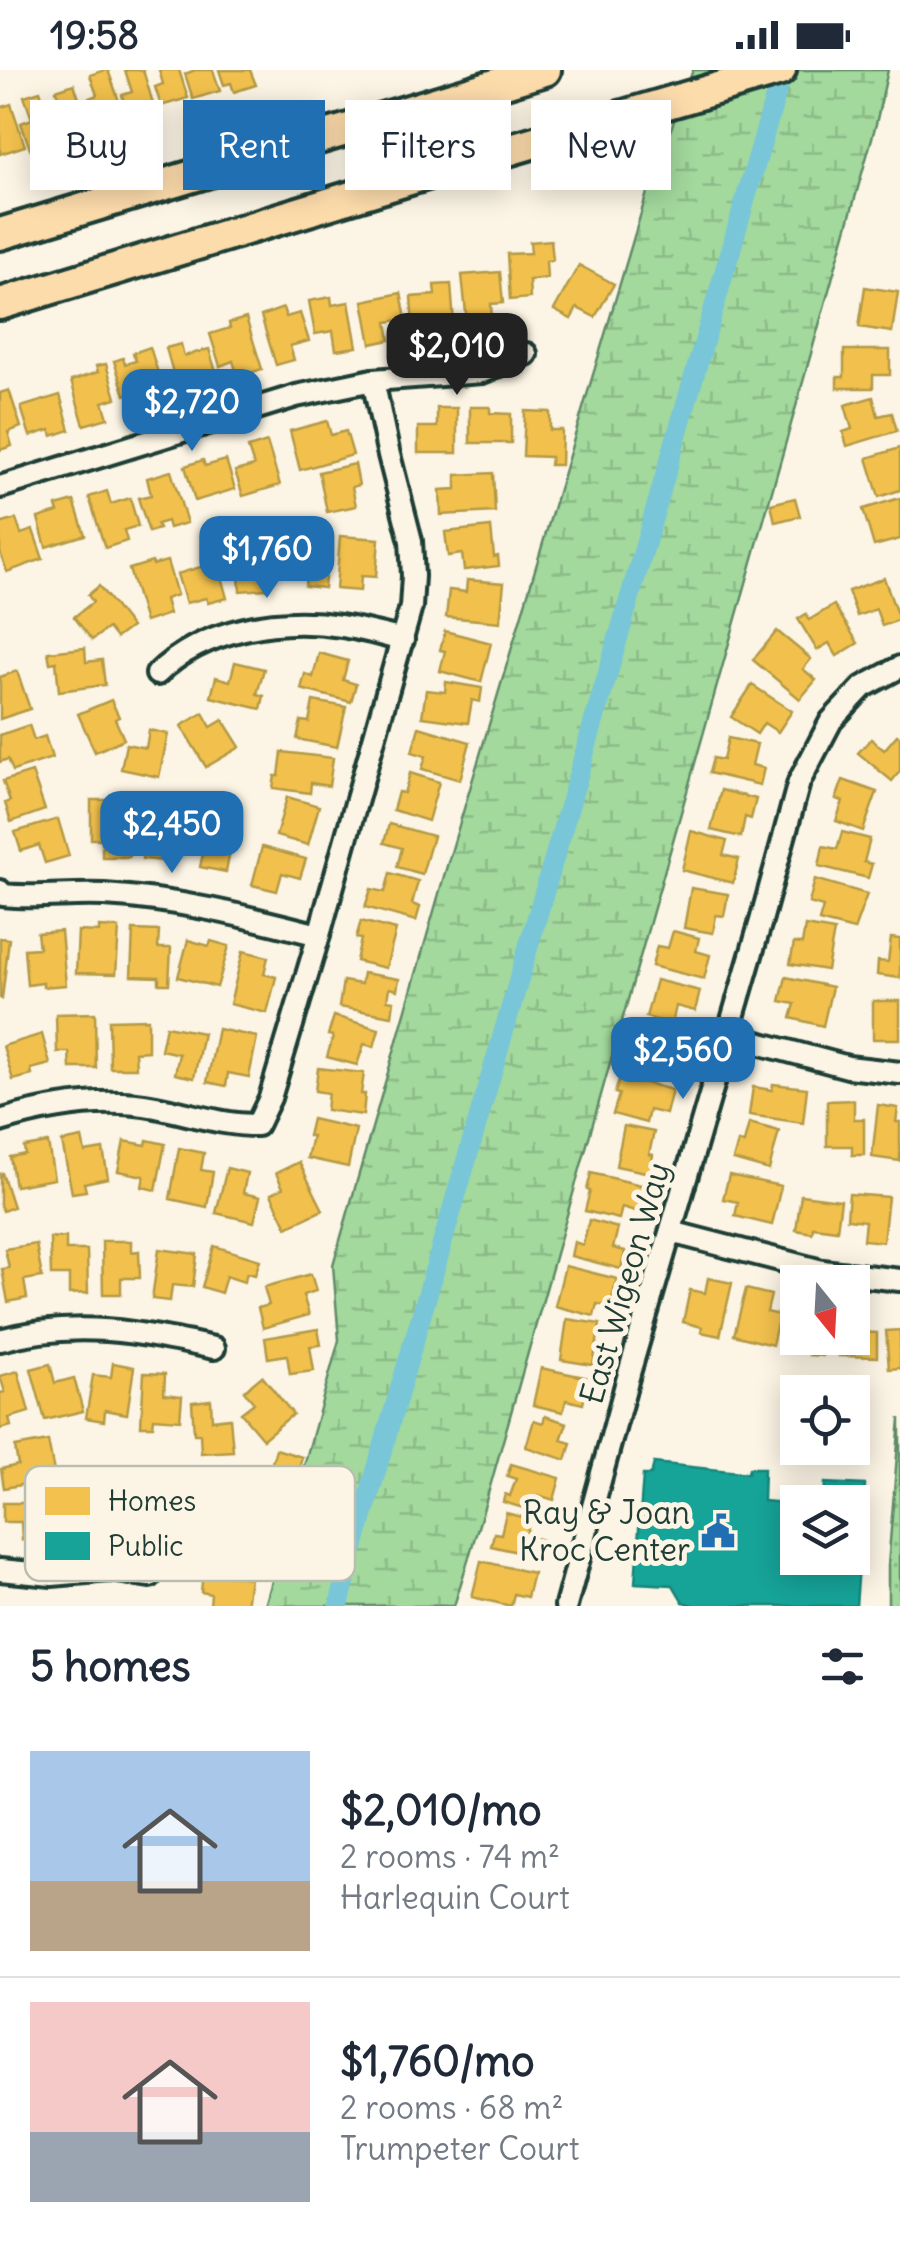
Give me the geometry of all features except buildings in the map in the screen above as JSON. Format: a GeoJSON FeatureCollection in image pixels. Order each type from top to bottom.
{"type":"FeatureCollection","features":[{"type":"Feature","properties":{"kind":"highway"},"geometry":{"type":"LineString","coordinates":[[0,234],[545,70]]}},
{"type":"Feature","properties":{"kind":"highway"},"geometry":{"type":"LineString","coordinates":[[0,304],[780,70]]}},
{"type":"Feature","properties":{"kind":"street"},"geometry":{"type":"LineString","coordinates":[[0,488],[296,396],[374,380],[482,372],[526,354]]}},
{"type":"Feature","properties":{"kind":"street"},"geometry":{"type":"LineString","coordinates":[[0,1121],[62,1106],[106,1102],[153,1106],[231,1125],[257,1125],[270,1098],[319,935],[411,607],[411,541],[374,380]]}},
{"type":"Feature","properties":{"kind":"street"},"geometry":{"type":"LineString","coordinates":[[157,674],[171,660],[200,643],[251,628],[312,623],[403,640]]}},
{"type":"Feature","properties":{"kind":"street","name":"East Wigeon Way"},"geometry":{"type":"LineString","coordinates":[[566,1606],[799,782],[831,721],[862,687],[900,666]]}},
{"type":"Feature","properties":{"kind":"street"},"geometry":{"type":"LineString","coordinates":[[0,890],[3,896],[29,898],[101,895],[173,901],[319,935]]}},
{"type":"Feature","properties":{"kind":"street"},"geometry":{"type":"LineString","coordinates":[[728,1035],[848,1067],[900,1073]]}},
{"type":"Feature","properties":{"kind":"street"},"geometry":{"type":"LineString","coordinates":[[671,1232],[822,1271],[900,1280]]}},
{"type":"Feature","properties":{"kind":"street"},"geometry":{"type":"LineString","coordinates":[[0,1340],[21,1334],[102,1328],[214,1348]]}},
{"type":"Feature","properties":{"kind":"street"},"geometry":{"type":"LineString","coordinates":[[0,1570],[25,1572]]}},
{"type":"Feature","properties":{"kind":"green space"},"geometry":{"type":"Polygon","coordinates":[[[693,70],[888,70],[876,124],[454,1606],[265,1606],[272,1581],[355,1581],[355,1466],[304,1466],[339,1340],[333,1265],[647,193],[671,190],[671,129],[693,70]]]}},
{"type":"Feature","properties":{"kind":"green space"},"geometry":{"type":"Polygon","coordinates":[[[900,1418],[900,1606],[888,1606],[888,1566],[900,1418]]]}},
{"type":"Feature","properties":{"kind":"waterway"},"geometry":{"type":"LineString","coordinates":[[355,1544],[783,70]]}},
{"type":"Feature","properties":{"kind":"waterway"},"geometry":{"type":"LineString","coordinates":[[339,1606],[345,1581]]}},
{"type":"Feature","properties":{"kind":"place","name":"Ray & Joan Kroc Center"},"geometry":{"type":"Point","coordinates":[718,1531]}}]}
